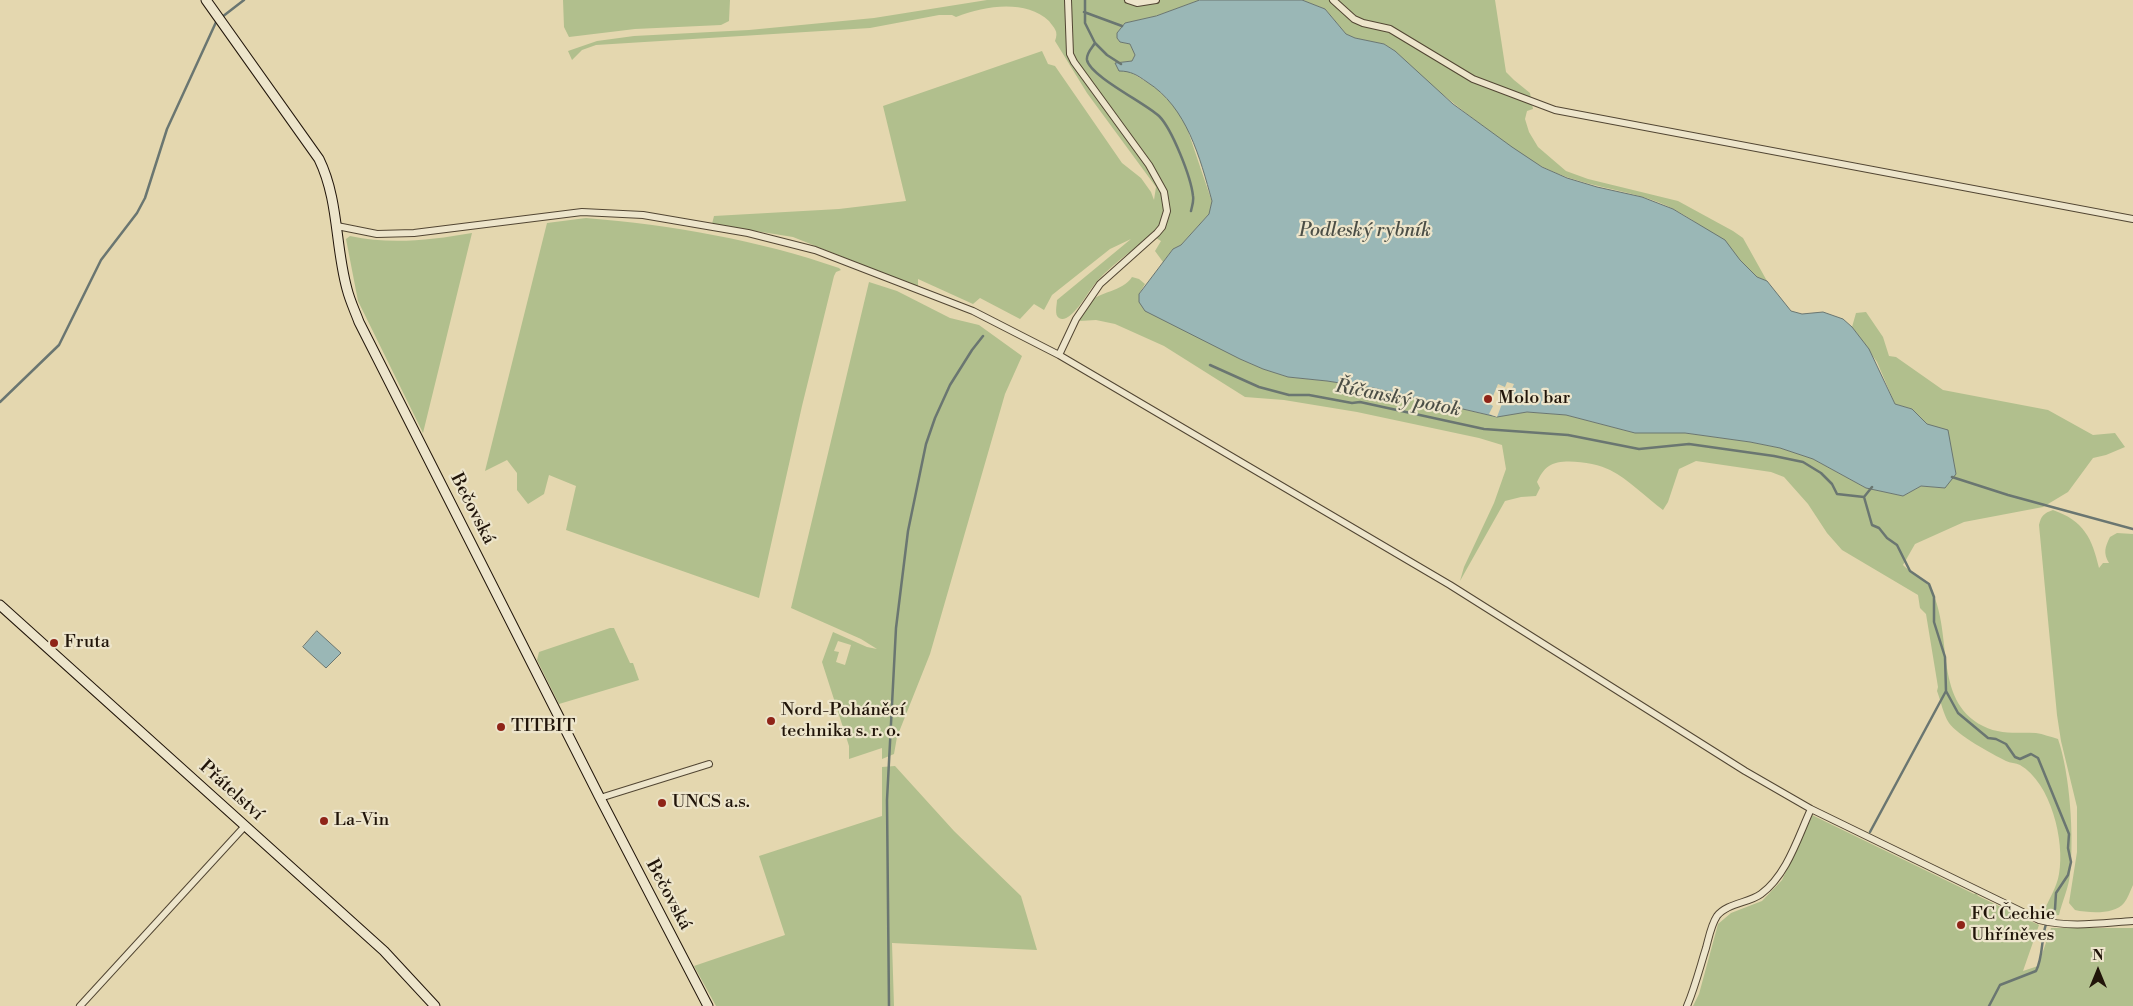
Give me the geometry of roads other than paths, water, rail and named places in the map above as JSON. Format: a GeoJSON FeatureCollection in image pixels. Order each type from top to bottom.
{"type":"FeatureCollection","features":[{"type":"Feature","properties":{"kind":"street","name":"Bečovská"},"geometry":{"type":"LineString","coordinates":[[206,0],[319,159],[329,184],[347,289],[359,322],[600,798],[708,1006]]}},
{"type":"Feature","properties":{"kind":"street"},"geometry":{"type":"LineString","coordinates":[[1059,355],[1076,319],[1100,284],[1157,233],[1162,227],[1167,211],[1164,192],[1149,165],[1070,54],[1068,0]]}},
{"type":"Feature","properties":{"kind":"street"},"geometry":{"type":"LineString","coordinates":[[1130,2],[1156,0]]}},
{"type":"Feature","properties":{"kind":"street"},"geometry":{"type":"LineString","coordinates":[[1333,0],[1354,18],[1363,23],[1390,29],[1473,79],[1555,110],[2133,219]]}},
{"type":"Feature","properties":{"kind":"street"},"geometry":{"type":"LineString","coordinates":[[337,226],[377,234],[414,233],[582,212],[643,215],[748,233],[814,250],[973,311],[1059,355],[1450,586],[1745,771],[1811,809],[2039,920],[2051,923],[2079,924],[2133,921]]}},
{"type":"Feature","properties":{"kind":"street","name":"Přátelství"},"geometry":{"type":"LineString","coordinates":[[0,604],[384,951],[435,1006]]}},
{"type":"Feature","properties":{"kind":"street"},"geometry":{"type":"LineString","coordinates":[[600,798],[709,764]]}},
{"type":"Feature","properties":{"kind":"street"},"geometry":{"type":"LineString","coordinates":[[1687,1006],[1693,993],[1712,927],[1718,914],[1728,908],[1749,902],[1770,886],[1781,874],[1811,809]]}},
{"type":"Feature","properties":{"kind":"street"},"geometry":{"type":"LineString","coordinates":[[80,1006],[245,826]]}},
{"type":"Feature","properties":{"kind":"water","name":"Podleský rybník"},"geometry":{"type":"Polygon","coordinates":[[[1200,0],[1302,0],[1325,9],[1346,34],[1355,38],[1384,44],[1395,51],[1453,104],[1542,167],[1567,178],[1642,197],[1673,209],[1725,240],[1740,260],[1757,277],[1767,281],[1791,311],[1802,314],[1823,312],[1843,319],[1852,327],[1869,349],[1895,404],[1912,409],[1927,424],[1948,430],[1956,474],[1945,488],[1921,486],[1903,496],[1866,488],[1813,459],[1780,448],[1750,442],[1685,433],[1635,433],[1566,415],[1527,412],[1497,417],[1373,388],[1288,377],[1240,359],[1145,311],[1139,302],[1139,294],[1173,249],[1181,245],[1209,214],[1212,201],[1197,151],[1182,119],[1172,105],[1161,93],[1140,77],[1119,71],[1115,63],[1132,61],[1135,55],[1130,44],[1120,42],[1117,38],[1117,33],[1125,23],[1156,16],[1200,0]]]}},
{"type":"Feature","properties":{"kind":"water"},"geometry":{"type":"Polygon","coordinates":[[[317,631],[341,653],[326,668],[303,647],[317,631]]]}},
{"type":"Feature","properties":{"kind":"waterway"},"geometry":{"type":"LineString","coordinates":[[222,17],[244,0]]}},
{"type":"Feature","properties":{"kind":"waterway","name":"Říčanský potok"},"geometry":{"type":"LineString","coordinates":[[1085,0],[1085,23],[1095,43],[1087,57],[1090,66],[1107,81],[1159,116],[1164,122],[1170,131],[1189,177],[1193,198],[1191,211]]}},
{"type":"Feature","properties":{"kind":"waterway"},"geometry":{"type":"LineString","coordinates":[[1084,12],[1122,26]]}},
{"type":"Feature","properties":{"kind":"waterway"},"geometry":{"type":"LineString","coordinates":[[0,402],[59,345],[101,260],[137,213],[145,198],[167,129],[217,20]]}},
{"type":"Feature","properties":{"kind":"waterway"},"geometry":{"type":"LineString","coordinates":[[1095,43],[1107,55],[1121,64]]}},
{"type":"Feature","properties":{"kind":"waterway"},"geometry":{"type":"LineString","coordinates":[[889,1006],[887,800],[896,628],[908,531],[926,444],[935,418],[950,385],[983,336]]}},
{"type":"Feature","properties":{"kind":"waterway","name":"Říčanský potok"},"geometry":{"type":"LineString","coordinates":[[1210,365],[1259,387],[1289,395],[1309,395],[1352,403],[1360,402],[1484,429],[1568,435],[1639,449],[1689,444],[1774,456],[1803,462],[1821,473],[1832,484],[1837,494],[1864,497],[1872,525],[1879,528],[1887,538],[1897,545],[1910,571],[1929,584],[1934,597],[1934,622],[1945,657],[1946,691],[1958,713],[1988,738],[1996,739],[2006,744],[2015,757],[2020,759],[2031,754],[2038,758],[2069,834],[2068,848],[2071,862],[2068,875],[2056,893],[2055,909],[2046,923],[2041,955],[2036,971],[2000,985],[1989,1006]]}},
{"type":"Feature","properties":{"kind":"waterway"},"geometry":{"type":"LineString","coordinates":[[1952,477],[2008,495],[2133,529]]}},
{"type":"Feature","properties":{"kind":"waterway"},"geometry":{"type":"LineString","coordinates":[[1864,497],[1872,487]]}},
{"type":"Feature","properties":{"kind":"waterway"},"geometry":{"type":"LineString","coordinates":[[1870,832],[1946,691]]}},
{"type":"Feature","properties":{"kind":"place","name":"Molo bar"},"geometry":{"type":"Point","coordinates":[1488,399]}},
{"type":"Feature","properties":{"kind":"place","name":"Fruta"},"geometry":{"type":"Point","coordinates":[54,643]}},
{"type":"Feature","properties":{"kind":"place","name":"Nord-Poháněcí technika s. r. o."},"geometry":{"type":"Point","coordinates":[771,721]}},
{"type":"Feature","properties":{"kind":"place","name":"TITBIT"},"geometry":{"type":"Point","coordinates":[501,727]}},
{"type":"Feature","properties":{"kind":"place","name":"UNCS a.s."},"geometry":{"type":"Point","coordinates":[662,803]}},
{"type":"Feature","properties":{"kind":"place","name":"La-Vin"},"geometry":{"type":"Point","coordinates":[324,821]}},
{"type":"Feature","properties":{"kind":"place","name":"FC Čechie Uhříněves"},"geometry":{"type":"Point","coordinates":[1961,925]}}]}
